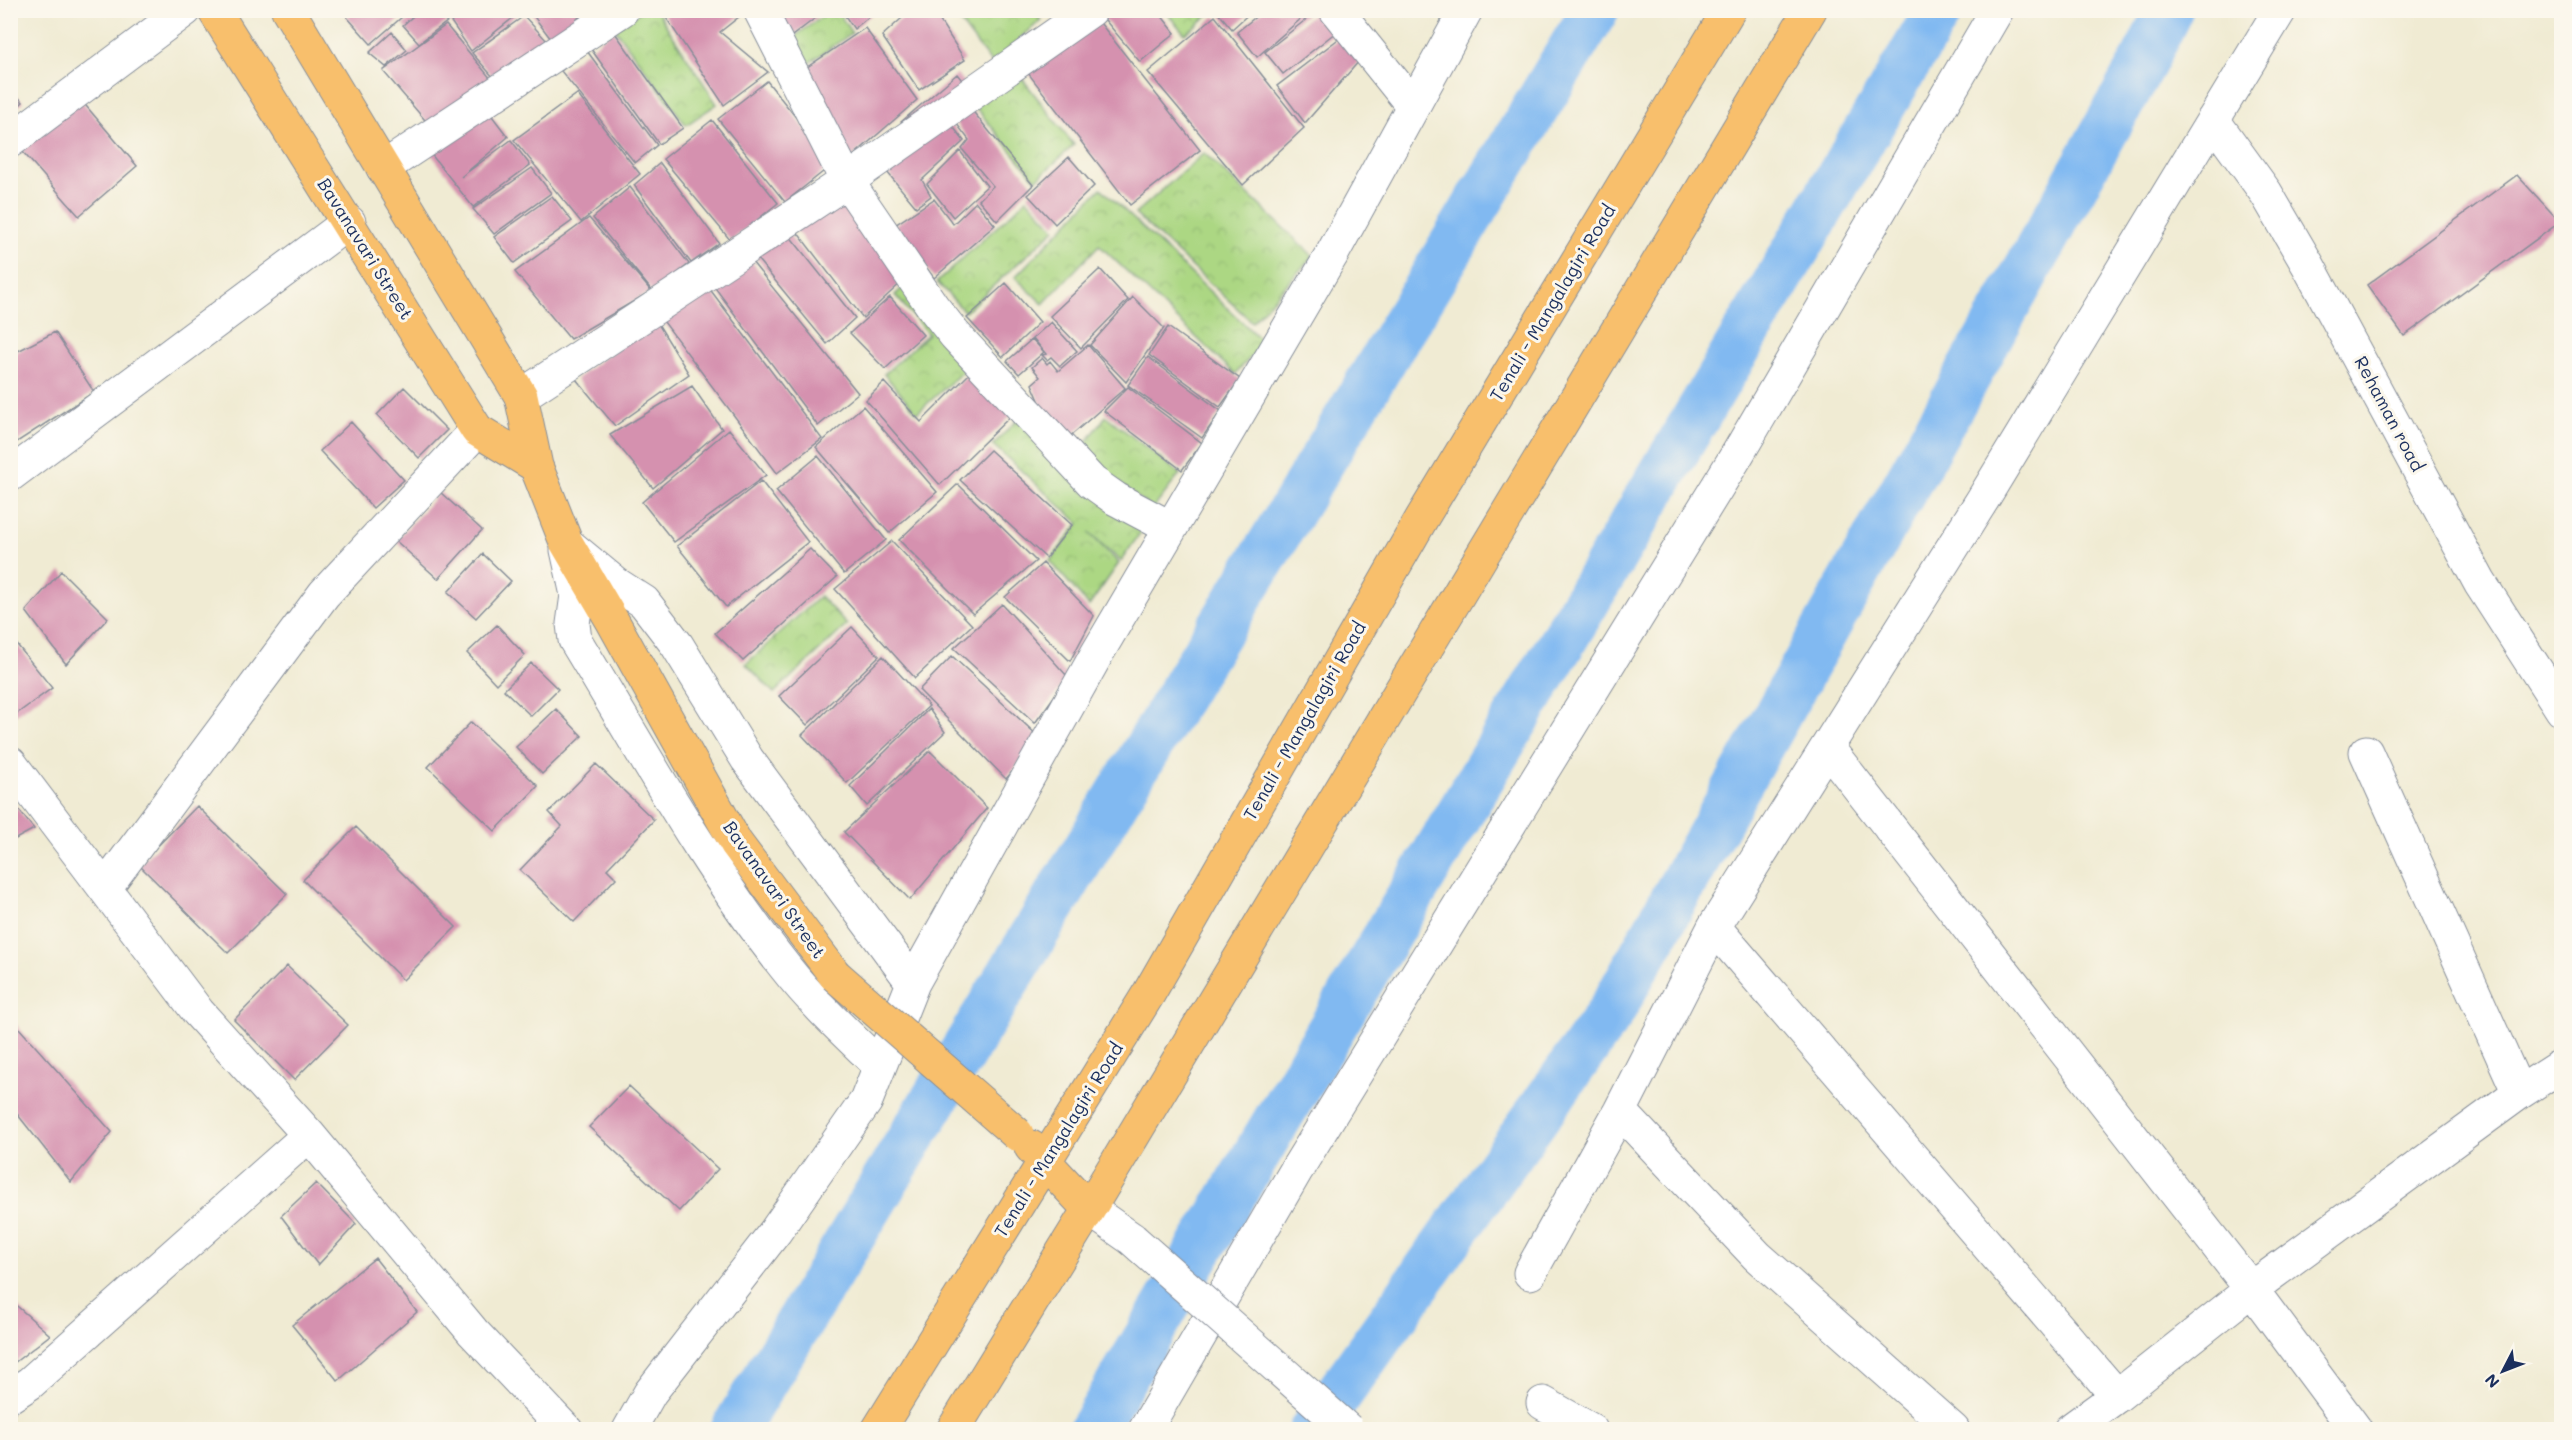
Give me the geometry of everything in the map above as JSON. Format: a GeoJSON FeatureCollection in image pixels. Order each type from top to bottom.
{"type":"FeatureCollection","features":[{"type":"Feature","properties":{"kind":"main road","name":"Bavanavari Street"},"geometry":{"type":"LineString","coordinates":[[214,10],[349,222],[477,430],[536,466]]}},
{"type":"Feature","properties":{"kind":"main road","name":"Bavanavari Street"},"geometry":{"type":"LineString","coordinates":[[288,10],[521,396],[536,466],[566,542],[736,843],[835,975],[1017,1134],[1089,1209]]}},
{"type":"Feature","properties":{"kind":"main road","name":"Tenali - Mangalagiri Road"},"geometry":{"type":"LineString","coordinates":[[878,1430],[1149,993],[1422,518],[1729,10]]}},
{"type":"Feature","properties":{"kind":"main road"},"geometry":{"type":"LineString","coordinates":[[953,1430],[1089,1209],[1810,10]]}},
{"type":"Feature","properties":{"kind":"street"},"geometry":{"type":"LineString","coordinates":[[10,141],[185,10]]}},
{"type":"Feature","properties":{"kind":"street"},"geometry":{"type":"LineString","coordinates":[[384,168],[622,10]]}},
{"type":"Feature","properties":{"kind":"street"},"geometry":{"type":"LineString","coordinates":[[760,10],[847,181],[955,336],[1092,482],[1116,499],[1171,528]]}},
{"type":"Feature","properties":{"kind":"street"},"geometry":{"type":"LineString","coordinates":[[521,396],[847,181],[1091,10]]}},
{"type":"Feature","properties":{"kind":"street"},"geometry":{"type":"LineString","coordinates":[[1336,10],[1413,106]]}},
{"type":"Feature","properties":{"kind":"street"},"geometry":{"type":"LineString","coordinates":[[629,1430],[650,1394],[775,1232],[866,1101],[913,983],[1098,652],[1331,256],[1466,10]]}},
{"type":"Feature","properties":{"kind":"street"},"geometry":{"type":"LineString","coordinates":[[1145,1430],[1297,1169],[1737,455],[1997,10]]}},
{"type":"Feature","properties":{"kind":"street"},"geometry":{"type":"LineString","coordinates":[[1530,1273],[1620,1111],[1713,927],[1989,489],[2280,10]]}},
{"type":"Feature","properties":{"kind":"street","name":"Rehaman road"},"geometry":{"type":"LineString","coordinates":[[2213,120],[2272,204],[2308,265],[2480,583],[2562,710]]}},
{"type":"Feature","properties":{"kind":"street"},"geometry":{"type":"LineString","coordinates":[[10,475],[349,222]]}},
{"type":"Feature","properties":{"kind":"street"},"geometry":{"type":"LineString","coordinates":[[105,888],[324,594],[477,430]]}},
{"type":"Feature","properties":{"kind":"street"},"geometry":{"type":"LineString","coordinates":[[566,542],[616,584],[644,602],[677,645],[747,759],[824,867],[913,983]]}},
{"type":"Feature","properties":{"kind":"street"},"geometry":{"type":"LineString","coordinates":[[566,542],[577,595],[573,624],[575,640],[722,879],[766,941],[785,967],[830,1018],[880,1066]]}},
{"type":"Feature","properties":{"kind":"street"},"geometry":{"type":"LineString","coordinates":[[1827,747],[2252,1290],[2356,1430]]}},
{"type":"Feature","properties":{"kind":"street"},"geometry":{"type":"LineString","coordinates":[[2366,752],[2519,1093]]}},
{"type":"Feature","properties":{"kind":"street"},"geometry":{"type":"LineString","coordinates":[[10,763],[198,1012],[309,1135],[473,1332],[566,1430]]}},
{"type":"Feature","properties":{"kind":"street"},"geometry":{"type":"LineString","coordinates":[[1713,927],[2117,1396]]}},
{"type":"Feature","properties":{"kind":"street"},"geometry":{"type":"LineString","coordinates":[[2070,1430],[2252,1290],[2519,1093],[2562,1065]]}},
{"type":"Feature","properties":{"kind":"street"},"geometry":{"type":"LineString","coordinates":[[1620,1111],[1757,1256],[1953,1430]]}},
{"type":"Feature","properties":{"kind":"street"},"geometry":{"type":"LineString","coordinates":[[10,1396],[30,1383],[309,1135]]}},
{"type":"Feature","properties":{"kind":"street"},"geometry":{"type":"LineString","coordinates":[[1089,1209],[1131,1239],[1348,1430]]}},
{"type":"Feature","properties":{"kind":"street"},"geometry":{"type":"LineString","coordinates":[[1543,1403],[1591,1430]]}},
{"type":"Feature","properties":{"kind":"green space"},"geometry":{"type":"Polygon","coordinates":[[[641,11],[657,11],[717,104],[686,125],[615,29],[641,11]]]}},
{"type":"Feature","properties":{"kind":"green space"},"geometry":{"type":"Polygon","coordinates":[[[830,11],[837,11],[852,33],[800,69],[787,42],[830,11]]]}},
{"type":"Feature","properties":{"kind":"green space"},"geometry":{"type":"Polygon","coordinates":[[[952,11],[1033,11],[1041,20],[992,64],[952,11]]]}},
{"type":"Feature","properties":{"kind":"green space"},"geometry":{"type":"Polygon","coordinates":[[[1165,11],[1207,11],[1210,14],[1185,34],[1165,11]]]}},
{"type":"Feature","properties":{"kind":"green space"},"geometry":{"type":"Polygon","coordinates":[[[1017,72],[1074,145],[1036,180],[970,101],[1017,72]]]}},
{"type":"Feature","properties":{"kind":"green space"},"geometry":{"type":"Polygon","coordinates":[[[1204,153],[1313,256],[1252,322],[1135,214],[1204,153]]]}},
{"type":"Feature","properties":{"kind":"green space"},"geometry":{"type":"Polygon","coordinates":[[[1101,188],[1264,343],[1235,374],[1099,245],[1043,304],[1015,277],[1101,188]]]}},
{"type":"Feature","properties":{"kind":"green space"},"geometry":{"type":"Polygon","coordinates":[[[1027,199],[1055,229],[965,312],[937,282],[1027,199]]]}},
{"type":"Feature","properties":{"kind":"green space"},"geometry":{"type":"Polygon","coordinates":[[[910,281],[970,365],[917,413],[884,374],[928,334],[895,295],[910,281]]]}},
{"type":"Feature","properties":{"kind":"green space"},"geometry":{"type":"Polygon","coordinates":[[[1022,415],[1148,522],[1121,561],[1089,533],[1119,563],[1089,606],[1050,561],[1079,523],[993,445],[1022,415]]]}},
{"type":"Feature","properties":{"kind":"green space"},"geometry":{"type":"Polygon","coordinates":[[[1106,416],[1180,474],[1153,509],[1079,452],[1106,416]]]}},
{"type":"Feature","properties":{"kind":"green space"},"geometry":{"type":"Polygon","coordinates":[[[820,596],[847,625],[774,693],[746,664],[820,596]]]}},
{"type":"Feature","properties":{"kind":"building"},"geometry":{"type":"Polygon","coordinates":[[[355,10],[410,10],[371,44],[347,17],[355,10]]]}},
{"type":"Feature","properties":{"kind":"building"},"geometry":{"type":"Polygon","coordinates":[[[420,10],[440,10],[448,21],[419,43],[403,25],[420,10]]]}},
{"type":"Feature","properties":{"kind":"building"},"geometry":{"type":"Polygon","coordinates":[[[443,10],[523,10],[471,51],[443,10]]]}},
{"type":"Feature","properties":{"kind":"building"},"geometry":{"type":"Polygon","coordinates":[[[529,10],[577,10],[581,15],[554,43],[529,10]]]}},
{"type":"Feature","properties":{"kind":"building"},"geometry":{"type":"Polygon","coordinates":[[[661,10],[736,10],[740,16],[720,32],[768,72],[724,105],[661,10]]]}},
{"type":"Feature","properties":{"kind":"building"},"geometry":{"type":"Polygon","coordinates":[[[771,10],[826,10],[788,39],[771,10]]]}},
{"type":"Feature","properties":{"kind":"building"},"geometry":{"type":"Polygon","coordinates":[[[841,10],[877,10],[854,29],[841,10]]]}},
{"type":"Feature","properties":{"kind":"building"},"geometry":{"type":"Polygon","coordinates":[[[911,10],[933,10],[965,60],[919,90],[882,36],[911,10]]]}},
{"type":"Feature","properties":{"kind":"building"},"geometry":{"type":"Polygon","coordinates":[[[1046,10],[1059,10],[1052,18],[1046,10]]]}},
{"type":"Feature","properties":{"kind":"building"},"geometry":{"type":"Polygon","coordinates":[[[1104,10],[1157,10],[1175,33],[1140,62],[1100,14],[1104,10]]]}},
{"type":"Feature","properties":{"kind":"building"},"geometry":{"type":"Polygon","coordinates":[[[1216,10],[1253,10],[1232,29],[1216,10]]]}},
{"type":"Feature","properties":{"kind":"building"},"geometry":{"type":"Polygon","coordinates":[[[1264,10],[1311,10],[1257,57],[1237,32],[1264,10]]]}},
{"type":"Feature","properties":{"kind":"building"},"geometry":{"type":"Polygon","coordinates":[[[1318,10],[1336,32],[1283,74],[1265,52],[1318,10]]]}},
{"type":"Feature","properties":{"kind":"building"},"geometry":{"type":"Polygon","coordinates":[[[524,16],[548,42],[494,78],[472,53],[524,16]]]}},
{"type":"Feature","properties":{"kind":"building"},"geometry":{"type":"Polygon","coordinates":[[[1215,16],[1304,128],[1243,185],[1148,72],[1215,16]]]}},
{"type":"Feature","properties":{"kind":"building"},"geometry":{"type":"Polygon","coordinates":[[[1097,19],[1200,150],[1130,205],[1028,73],[1097,19]]]}},
{"type":"Feature","properties":{"kind":"building"},"geometry":{"type":"Polygon","coordinates":[[[446,25],[492,80],[430,126],[383,71],[446,25]]]}},
{"type":"Feature","properties":{"kind":"building"},"geometry":{"type":"Polygon","coordinates":[[[865,28],[917,100],[846,162],[803,70],[865,28]]]}},
{"type":"Feature","properties":{"kind":"building"},"geometry":{"type":"Polygon","coordinates":[[[613,30],[683,128],[659,144],[591,49],[613,30]]]}},
{"type":"Feature","properties":{"kind":"building"},"geometry":{"type":"Polygon","coordinates":[[[392,32],[407,50],[386,67],[369,53],[392,32]]]}},
{"type":"Feature","properties":{"kind":"building"},"geometry":{"type":"Polygon","coordinates":[[[1341,37],[1360,60],[1305,123],[1277,86],[1341,37]]]}},
{"type":"Feature","properties":{"kind":"building"},"geometry":{"type":"Polygon","coordinates":[[[587,51],[657,145],[635,163],[561,71],[587,51]]]}},
{"type":"Feature","properties":{"kind":"building"},"geometry":{"type":"Polygon","coordinates":[[[957,74],[969,89],[910,132],[901,122],[957,74]]]}},
{"type":"Feature","properties":{"kind":"building"},"geometry":{"type":"Polygon","coordinates":[[[767,81],[833,164],[785,202],[718,119],[767,81]]]}},
{"type":"Feature","properties":{"kind":"building"},"geometry":{"type":"Polygon","coordinates":[[[10,89],[23,102],[10,114],[10,89]]]}},
{"type":"Feature","properties":{"kind":"building"},"geometry":{"type":"Polygon","coordinates":[[[577,94],[640,174],[581,222],[514,140],[577,94]]]}},
{"type":"Feature","properties":{"kind":"building"},"geometry":{"type":"Polygon","coordinates":[[[81,100],[137,166],[79,216],[22,151],[81,100]]]}},
{"type":"Feature","properties":{"kind":"building"},"geometry":{"type":"Polygon","coordinates":[[[966,103],[1033,185],[997,221],[979,200],[993,186],[962,149],[969,140],[950,115],[966,103]]]}},
{"type":"Feature","properties":{"kind":"building"},"geometry":{"type":"Polygon","coordinates":[[[489,112],[508,137],[461,177],[511,140],[530,165],[473,207],[430,153],[489,112]]]}},
{"type":"Feature","properties":{"kind":"building"},"geometry":{"type":"Polygon","coordinates":[[[947,119],[964,141],[922,180],[931,196],[916,207],[882,166],[947,119]]]}},
{"type":"Feature","properties":{"kind":"building"},"geometry":{"type":"Polygon","coordinates":[[[712,120],[778,203],[731,241],[663,159],[712,120]]]}},
{"type":"Feature","properties":{"kind":"building"},"geometry":{"type":"Polygon","coordinates":[[[960,151],[987,186],[953,217],[927,184],[960,151]]]}},
{"type":"Feature","properties":{"kind":"building"},"geometry":{"type":"Polygon","coordinates":[[[1069,157],[1094,186],[1055,224],[1028,195],[1069,157]]]}},
{"type":"Feature","properties":{"kind":"building"},"geometry":{"type":"Polygon","coordinates":[[[660,163],[719,243],[691,263],[634,185],[660,163]]]}},
{"type":"Feature","properties":{"kind":"building"},"geometry":{"type":"Polygon","coordinates":[[[532,168],[551,193],[494,234],[473,209],[532,168]]]}},
{"type":"Feature","properties":{"kind":"building"},"geometry":{"type":"Polygon","coordinates":[[[2517,175],[2560,222],[2404,336],[2367,285],[2517,175]]]}},
{"type":"Feature","properties":{"kind":"building"},"geometry":{"type":"Polygon","coordinates":[[[630,187],[689,264],[653,292],[593,218],[630,187]]]}},
{"type":"Feature","properties":{"kind":"building"},"geometry":{"type":"Polygon","coordinates":[[[839,192],[904,280],[863,318],[794,228],[839,192]]]}},
{"type":"Feature","properties":{"kind":"building"},"geometry":{"type":"Polygon","coordinates":[[[552,196],[572,221],[514,263],[494,237],[552,196]]]}},
{"type":"Feature","properties":{"kind":"building"},"geometry":{"type":"Polygon","coordinates":[[[934,199],[953,224],[976,202],[995,225],[934,278],[895,225],[934,199]]]}},
{"type":"Feature","properties":{"kind":"building"},"geometry":{"type":"Polygon","coordinates":[[[589,218],[651,291],[570,339],[515,272],[589,218]]]}},
{"type":"Feature","properties":{"kind":"building"},"geometry":{"type":"Polygon","coordinates":[[[785,230],[855,318],[827,344],[754,255],[785,230]]]}},
{"type":"Feature","properties":{"kind":"building"},"geometry":{"type":"Polygon","coordinates":[[[748,257],[858,393],[818,426],[713,285],[748,257]]]}},
{"type":"Feature","properties":{"kind":"building"},"geometry":{"type":"Polygon","coordinates":[[[1100,269],[1128,300],[1081,348],[1050,316],[1100,269]]]}},
{"type":"Feature","properties":{"kind":"building"},"geometry":{"type":"Polygon","coordinates":[[[703,280],[822,439],[777,473],[658,314],[703,280]]]}},
{"type":"Feature","properties":{"kind":"building"},"geometry":{"type":"Polygon","coordinates":[[[1006,283],[1040,322],[1003,357],[967,318],[1006,283]]]}},
{"type":"Feature","properties":{"kind":"building"},"geometry":{"type":"Polygon","coordinates":[[[890,297],[923,335],[885,369],[850,333],[890,297]]]}},
{"type":"Feature","properties":{"kind":"building"},"geometry":{"type":"Polygon","coordinates":[[[1133,297],[1164,328],[1126,382],[1090,345],[1133,297]]]}},
{"type":"Feature","properties":{"kind":"building"},"geometry":{"type":"Polygon","coordinates":[[[655,319],[689,374],[615,426],[576,379],[655,319]]]}},
{"type":"Feature","properties":{"kind":"building"},"geometry":{"type":"Polygon","coordinates":[[[1051,322],[1077,351],[1060,366],[1051,357],[1047,360],[1042,355],[1046,354],[1033,338],[1051,322]]]}},
{"type":"Feature","properties":{"kind":"building"},"geometry":{"type":"Polygon","coordinates":[[[1168,327],[1240,379],[1220,407],[1149,355],[1168,327]]]}},
{"type":"Feature","properties":{"kind":"building"},"geometry":{"type":"Polygon","coordinates":[[[55,332],[94,392],[17,442],[10,432],[10,355],[55,332]]]}},
{"type":"Feature","properties":{"kind":"building"},"geometry":{"type":"Polygon","coordinates":[[[1032,339],[1044,352],[1019,374],[1007,361],[1032,339]]]}},
{"type":"Feature","properties":{"kind":"building"},"geometry":{"type":"Polygon","coordinates":[[[1088,345],[1125,388],[1067,439],[1045,414],[1032,384],[1040,377],[1032,367],[1042,358],[1047,364],[1050,361],[1058,371],[1088,345]]]}},
{"type":"Feature","properties":{"kind":"building"},"geometry":{"type":"Polygon","coordinates":[[[1148,357],[1221,411],[1202,438],[1128,385],[1148,357]]]}},
{"type":"Feature","properties":{"kind":"building"},"geometry":{"type":"Polygon","coordinates":[[[975,368],[1015,412],[940,485],[866,400],[884,382],[921,422],[975,368]]]}},
{"type":"Feature","properties":{"kind":"building"},"geometry":{"type":"Polygon","coordinates":[[[692,386],[722,429],[653,488],[610,435],[692,386]]]}},
{"type":"Feature","properties":{"kind":"building"},"geometry":{"type":"Polygon","coordinates":[[[404,387],[447,430],[419,458],[377,415],[404,387]]]}},
{"type":"Feature","properties":{"kind":"building"},"geometry":{"type":"Polygon","coordinates":[[[1128,387],[1202,443],[1182,470],[1104,411],[1128,387]]]}},
{"type":"Feature","properties":{"kind":"building"},"geometry":{"type":"Polygon","coordinates":[[[863,406],[937,492],[889,533],[816,447],[863,406]]]}},
{"type":"Feature","properties":{"kind":"building"},"geometry":{"type":"Polygon","coordinates":[[[351,422],[404,480],[373,508],[320,451],[351,422]]]}},
{"type":"Feature","properties":{"kind":"building"},"geometry":{"type":"Polygon","coordinates":[[[729,429],[766,475],[674,542],[642,502],[729,429]]]}},
{"type":"Feature","properties":{"kind":"building"},"geometry":{"type":"Polygon","coordinates":[[[990,450],[1072,525],[1046,558],[960,480],[990,450]]]}},
{"type":"Feature","properties":{"kind":"building"},"geometry":{"type":"Polygon","coordinates":[[[818,456],[886,540],[844,574],[776,491],[818,456]]]}},
{"type":"Feature","properties":{"kind":"building"},"geometry":{"type":"Polygon","coordinates":[[[761,481],[808,542],[726,607],[677,546],[761,481]]]}},
{"type":"Feature","properties":{"kind":"building"},"geometry":{"type":"Polygon","coordinates":[[[958,484],[1036,561],[973,614],[899,540],[958,484]]]}},
{"type":"Feature","properties":{"kind":"building"},"geometry":{"type":"Polygon","coordinates":[[[440,492],[482,530],[438,579],[396,541],[440,492]]]}},
{"type":"Feature","properties":{"kind":"building"},"geometry":{"type":"Polygon","coordinates":[[[892,541],[972,625],[915,678],[835,589],[892,541]]]}},
{"type":"Feature","properties":{"kind":"building"},"geometry":{"type":"Polygon","coordinates":[[[810,549],[837,577],[743,661],[715,633],[810,549]]]}},
{"type":"Feature","properties":{"kind":"building"},"geometry":{"type":"Polygon","coordinates":[[[483,554],[511,581],[476,618],[448,592],[483,554]]]}},
{"type":"Feature","properties":{"kind":"building"},"geometry":{"type":"Polygon","coordinates":[[[1043,563],[1094,616],[1070,661],[1005,597],[1043,563]]]}},
{"type":"Feature","properties":{"kind":"building"},"geometry":{"type":"Polygon","coordinates":[[[61,571],[108,618],[66,664],[26,611],[61,571]]]}},
{"type":"Feature","properties":{"kind":"building"},"geometry":{"type":"Polygon","coordinates":[[[1002,604],[1068,677],[1035,723],[954,648],[1002,604]]]}},
{"type":"Feature","properties":{"kind":"building"},"geometry":{"type":"Polygon","coordinates":[[[497,625],[525,655],[496,684],[467,653],[497,625]]]}},
{"type":"Feature","properties":{"kind":"building"},"geometry":{"type":"Polygon","coordinates":[[[852,627],[879,656],[807,725],[779,696],[852,627]]]}},
{"type":"Feature","properties":{"kind":"building"},"geometry":{"type":"Polygon","coordinates":[[[10,636],[52,688],[15,715],[10,709],[10,636]]]}},
{"type":"Feature","properties":{"kind":"building"},"geometry":{"type":"Polygon","coordinates":[[[883,656],[929,706],[847,783],[802,735],[883,656]]]}},
{"type":"Feature","properties":{"kind":"building"},"geometry":{"type":"Polygon","coordinates":[[[952,656],[1040,738],[1006,779],[919,690],[952,656]]]}},
{"type":"Feature","properties":{"kind":"building"},"geometry":{"type":"Polygon","coordinates":[[[531,663],[558,689],[531,716],[504,690],[531,663]]]}},
{"type":"Feature","properties":{"kind":"building"},"geometry":{"type":"Polygon","coordinates":[[[556,709],[582,736],[542,774],[516,747],[556,709]]]}},
{"type":"Feature","properties":{"kind":"building"},"geometry":{"type":"Polygon","coordinates":[[[929,709],[945,732],[867,806],[850,786],[929,709]]]}},
{"type":"Feature","properties":{"kind":"building"},"geometry":{"type":"Polygon","coordinates":[[[471,722],[538,786],[495,831],[428,767],[471,722]]]}},
{"type":"Feature","properties":{"kind":"building"},"geometry":{"type":"Polygon","coordinates":[[[930,751],[987,808],[910,900],[844,832],[930,751]]]}},
{"type":"Feature","properties":{"kind":"building"},"geometry":{"type":"Polygon","coordinates":[[[596,764],[654,820],[607,869],[616,878],[574,922],[520,870],[562,826],[549,812],[596,764]]]}},
{"type":"Feature","properties":{"kind":"building"},"geometry":{"type":"Polygon","coordinates":[[[10,799],[34,829],[10,842],[10,799]]]}},
{"type":"Feature","properties":{"kind":"building"},"geometry":{"type":"Polygon","coordinates":[[[197,806],[287,894],[228,953],[139,865],[197,806]]]}},
{"type":"Feature","properties":{"kind":"building"},"geometry":{"type":"Polygon","coordinates":[[[356,827],[456,927],[403,980],[303,880],[356,827]]]}},
{"type":"Feature","properties":{"kind":"building"},"geometry":{"type":"Polygon","coordinates":[[[287,966],[348,1025],[294,1080],[234,1020],[287,966]]]}},
{"type":"Feature","properties":{"kind":"building"},"geometry":{"type":"Polygon","coordinates":[[[10,1018],[112,1132],[71,1182],[10,1105],[10,1018]]]}},
{"type":"Feature","properties":{"kind":"building"},"geometry":{"type":"Polygon","coordinates":[[[629,1086],[718,1169],[679,1211],[589,1127],[629,1086]]]}},
{"type":"Feature","properties":{"kind":"building"},"geometry":{"type":"Polygon","coordinates":[[[316,1183],[356,1224],[318,1265],[281,1216],[316,1183]]]}},
{"type":"Feature","properties":{"kind":"building"},"geometry":{"type":"Polygon","coordinates":[[[375,1258],[417,1312],[338,1381],[292,1325],[375,1258]]]}},
{"type":"Feature","properties":{"kind":"building"},"geometry":{"type":"Polygon","coordinates":[[[10,1300],[50,1335],[10,1366],[10,1300]]]}},
{"type":"Feature","properties":{"kind":"waterway"},"geometry":{"type":"LineString","coordinates":[[734,1430],[1595,10]]}},
{"type":"Feature","properties":{"kind":"waterway"},"geometry":{"type":"LineString","coordinates":[[1092,1430],[1939,10]]}},
{"type":"Feature","properties":{"kind":"waterway"},"geometry":{"type":"LineString","coordinates":[[1313,1430],[1610,1013],[2144,61],[2169,10]]}}]}
